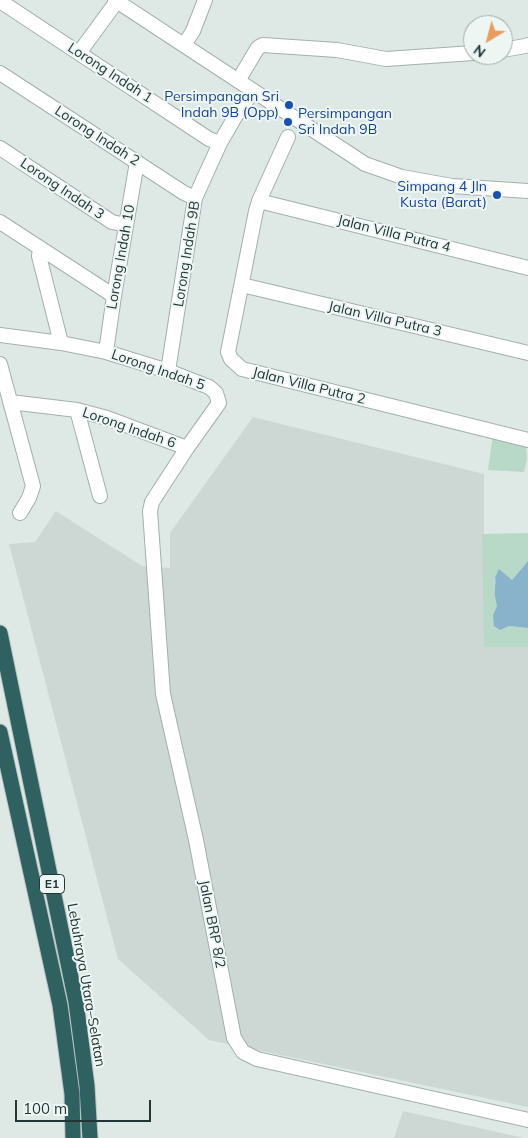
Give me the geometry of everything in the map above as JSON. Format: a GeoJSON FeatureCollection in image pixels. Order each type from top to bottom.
{"type":"FeatureCollection","features":[{"type":"Feature","properties":{"kind":"highway","name":"Lebuhraya Utara–Selatan"},"geometry":{"type":"LineString","coordinates":[[0,633],[76,1002],[87,1086],[90,1138]]}},
{"type":"Feature","properties":{"kind":"highway","name":"E1"},"geometry":{"type":"LineString","coordinates":[[0,732],[60,1005],[72,1094],[73,1138]]}},
{"type":"Feature","properties":{"kind":"street"},"geometry":{"type":"LineString","coordinates":[[79,53],[116,0],[365,164],[402,177],[452,186],[528,190]]}},
{"type":"Feature","properties":{"kind":"street"},"geometry":{"type":"LineString","coordinates":[[184,45],[193,31],[205,0]]}},
{"type":"Feature","properties":{"kind":"street","name":"Lorong Indah 1"},"geometry":{"type":"LineString","coordinates":[[0,1],[209,138],[220,143]]}},
{"type":"Feature","properties":{"kind":"street"},"geometry":{"type":"LineString","coordinates":[[238,81],[257,48],[264,45],[337,50],[386,59],[463,54]]}},
{"type":"Feature","properties":{"kind":"street"},"geometry":{"type":"LineString","coordinates":[[513,48],[528,45]]}},
{"type":"Feature","properties":{"kind":"street","name":"Lorong Indah 2"},"geometry":{"type":"LineString","coordinates":[[0,73],[184,193],[195,198]]}},
{"type":"Feature","properties":{"kind":"street","name":"Lorong Indah 9B"},"geometry":{"type":"LineString","coordinates":[[168,371],[195,198],[220,143],[253,91]]}},
{"type":"Feature","properties":{"kind":"street","name":"Jalan Villa Putra 2"},"geometry":{"type":"LineString","coordinates":[[288,137],[256,211],[228,352],[231,360],[242,369],[528,440]]}},
{"type":"Feature","properties":{"kind":"street","name":"Lorong Indah 3"},"geometry":{"type":"LineString","coordinates":[[0,148],[112,222],[126,225]]}},
{"type":"Feature","properties":{"kind":"street","name":"Lorong Indah 10"},"geometry":{"type":"LineString","coordinates":[[106,352],[137,162]]}},
{"type":"Feature","properties":{"kind":"street","name":"Jalan Villa Putra 4"},"geometry":{"type":"LineString","coordinates":[[259,201],[528,268]]}},
{"type":"Feature","properties":{"kind":"street"},"geometry":{"type":"LineString","coordinates":[[0,222],[114,296]]}},
{"type":"Feature","properties":{"kind":"street"},"geometry":{"type":"LineString","coordinates":[[40,248],[39,256],[61,343]]}},
{"type":"Feature","properties":{"kind":"street","name":"Jalan Villa Putra 3"},"geometry":{"type":"LineString","coordinates":[[242,284],[528,353]]}},
{"type":"Feature","properties":{"kind":"street","name":"Lorong Indah 5"},"geometry":{"type":"LineString","coordinates":[[0,335],[61,343],[106,352],[168,371],[209,387],[216,394],[219,403],[152,502]]}},
{"type":"Feature","properties":{"kind":"street"},"geometry":{"type":"LineString","coordinates":[[0,364],[32,486],[29,498],[20,513]]}},
{"type":"Feature","properties":{"kind":"street","name":"Lorong Indah 6"},"geometry":{"type":"LineString","coordinates":[[10,402],[77,410],[107,418],[187,448]]}},
{"type":"Feature","properties":{"kind":"street"},"geometry":{"type":"LineString","coordinates":[[77,410],[100,496]]}},
{"type":"Feature","properties":{"kind":"street","name":"Jalan BRP 8/2"},"geometry":{"type":"LineString","coordinates":[[152,502],[151,521],[163,694],[196,840],[234,1038],[243,1052],[257,1059],[528,1120]]}},
{"type":"Feature","properties":{"kind":"shaded area"},"geometry":{"type":"Polygon","coordinates":[[[253,417],[484,474],[484,647],[528,647],[528,1107],[209,1040],[118,959],[9,544],[35,542],[56,511],[142,566],[170,568],[170,533],[253,417]]]}},
{"type":"Feature","properties":{"kind":"shaded area"},"geometry":{"type":"Polygon","coordinates":[[[403,1111],[524,1138],[394,1138],[403,1111]]]}},
{"type":"Feature","properties":{"kind":"green space"},"geometry":{"type":"Polygon","coordinates":[[[493,434],[518,439],[526,447],[527,459],[524,472],[488,470],[493,434]]]}},
{"type":"Feature","properties":{"kind":"green space"},"geometry":{"type":"Polygon","coordinates":[[[528,533],[528,561],[512,580],[499,570],[495,577],[495,597],[500,612],[509,626],[528,628],[528,647],[484,647],[482,534],[528,533]]]}},
{"type":"Feature","properties":{"kind":"water"},"geometry":{"type":"Polygon","coordinates":[[[528,561],[528,628],[509,626],[500,630],[494,626],[493,615],[497,606],[495,577],[499,569],[512,580],[528,561]]]}},
{"type":"Feature","properties":{"kind":"place","name":"Persimpangan Sri Indah 9B (Opp)"},"geometry":{"type":"Point","coordinates":[289,105]}},
{"type":"Feature","properties":{"kind":"place","name":"Persimpangan Sri Indah 9B"},"geometry":{"type":"Point","coordinates":[288,122]}},
{"type":"Feature","properties":{"kind":"place","name":"Simpang 4 Jln Kusta (Barat)"},"geometry":{"type":"Point","coordinates":[497,195]}}]}
